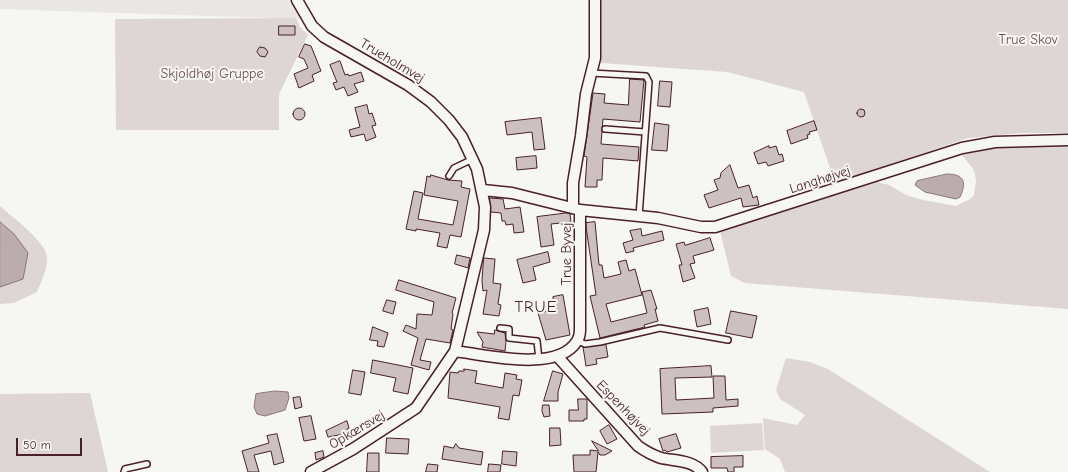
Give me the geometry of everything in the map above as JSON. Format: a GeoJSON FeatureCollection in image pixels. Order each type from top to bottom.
{"type":"FeatureCollection","features":[{"type":"Feature","properties":{"kind":"street","name":"Trueholmvej"},"geometry":{"type":"LineString","coordinates":[[297,0],[300,9],[312,26],[324,37],[387,72],[431,102],[449,120],[462,137],[472,155]]}},
{"type":"Feature","properties":{"kind":"street"},"geometry":{"type":"LineString","coordinates":[[577,208],[573,183],[586,94],[595,58],[595,0]]}},
{"type":"Feature","properties":{"kind":"street","name":"Langhøjvej"},"geometry":{"type":"LineString","coordinates":[[577,208],[639,216],[701,227],[715,227],[962,148],[995,142],[1068,140]]}},
{"type":"Feature","properties":{"kind":"street"},"geometry":{"type":"LineString","coordinates":[[472,155],[483,190],[485,207],[484,230],[455,351],[501,358],[539,360],[557,356],[572,348],[578,341]]}},
{"type":"Feature","properties":{"kind":"street","name":"True Byvej"},"geometry":{"type":"LineString","coordinates":[[483,190],[512,194],[577,208],[580,330],[578,341]]}},
{"type":"Feature","properties":{"kind":"street","name":"Opkærsvej"},"geometry":{"type":"LineString","coordinates":[[314,472],[353,449],[416,408],[455,351]]}},
{"type":"Feature","properties":{"kind":"street","name":"Espenhøjvej"},"geometry":{"type":"LineString","coordinates":[[557,356],[638,446],[648,453],[660,458],[691,464],[699,468],[702,472]]}},
{"type":"Feature","properties":{"kind":"lane"},"geometry":{"type":"LineString","coordinates":[[591,73],[646,76],[649,82],[639,216]]}},
{"type":"Feature","properties":{"kind":"lane"},"geometry":{"type":"LineString","coordinates":[[606,129],[645,132]]}},
{"type":"Feature","properties":{"kind":"lane"},"geometry":{"type":"LineString","coordinates":[[449,176],[454,168],[472,155]]}},
{"type":"Feature","properties":{"kind":"lane"},"geometry":{"type":"LineString","coordinates":[[500,328],[509,329],[509,338],[537,341],[539,360]]}},
{"type":"Feature","properties":{"kind":"lane"},"geometry":{"type":"LineString","coordinates":[[578,341],[585,344],[600,342],[660,328],[728,340]]}},
{"type":"Feature","properties":{"kind":"lane"},"geometry":{"type":"LineString","coordinates":[[124,472],[124,469],[146,464]]}},
{"type":"Feature","properties":{"kind":"shaded area"},"geometry":{"type":"Polygon","coordinates":[[[0,0],[293,0],[301,19],[0,9],[0,0]]]}},
{"type":"Feature","properties":{"kind":"shaded area"},"geometry":{"type":"Polygon","coordinates":[[[947,174],[957,175],[962,180],[962,192],[960,197],[956,199],[925,192],[915,185],[917,181],[947,174]]]}},
{"type":"Feature","properties":{"kind":"shaded area"},"geometry":{"type":"Polygon","coordinates":[[[0,222],[14,234],[28,253],[23,279],[0,287],[0,222]]]}},
{"type":"Feature","properties":{"kind":"shaded area"},"geometry":{"type":"Polygon","coordinates":[[[275,391],[288,392],[289,398],[285,410],[265,416],[257,414],[254,407],[256,394],[275,391]]]}},
{"type":"Feature","properties":{"kind":"green space","name":"True Skov"},"geometry":{"type":"Polygon","coordinates":[[[601,0],[1068,0],[1068,133],[1023,133],[968,138],[835,183],[804,92],[727,72],[601,63],[601,0]]]}},
{"type":"Feature","properties":{"kind":"green space","name":"Skjoldhøj Gruppe"},"geometry":{"type":"Polygon","coordinates":[[[296,18],[300,27],[308,35],[279,94],[279,130],[116,130],[115,19],[296,18]]]}},
{"type":"Feature","properties":{"kind":"green space"},"geometry":{"type":"Polygon","coordinates":[[[1021,144],[1068,146],[1068,309],[745,283],[731,276],[720,231],[877,182],[889,185],[906,195],[923,200],[956,206],[970,199],[974,195],[976,181],[974,170],[962,155],[981,150],[1021,144]]]}},
{"type":"Feature","properties":{"kind":"green space"},"geometry":{"type":"Polygon","coordinates":[[[0,206],[26,228],[38,241],[43,247],[47,258],[47,263],[37,292],[14,303],[0,304],[0,206]]]}},
{"type":"Feature","properties":{"kind":"green space"},"geometry":{"type":"Polygon","coordinates":[[[786,358],[810,362],[828,369],[990,472],[785,472],[780,459],[765,449],[763,418],[797,425],[805,415],[780,399],[776,390],[786,358]]]}},
{"type":"Feature","properties":{"kind":"green space"},"geometry":{"type":"Polygon","coordinates":[[[90,393],[108,472],[0,472],[0,394],[90,393]]]}},
{"type":"Feature","properties":{"kind":"green space"},"geometry":{"type":"Polygon","coordinates":[[[762,423],[764,450],[711,453],[710,426],[762,423]]]}},
{"type":"Feature","properties":{"kind":"building"},"geometry":{"type":"Polygon","coordinates":[[[279,26],[295,26],[295,35],[279,35],[279,26]]]}},
{"type":"Feature","properties":{"kind":"building"},"geometry":{"type":"Polygon","coordinates":[[[305,44],[311,46],[321,71],[312,75],[314,81],[299,88],[294,74],[308,68],[304,59],[299,57],[305,44]]]}},
{"type":"Feature","properties":{"kind":"building"},"geometry":{"type":"Polygon","coordinates":[[[260,47],[265,48],[268,52],[265,57],[260,56],[257,52],[260,47]]]}},
{"type":"Feature","properties":{"kind":"building"},"geometry":{"type":"Polygon","coordinates":[[[340,61],[345,75],[348,74],[349,76],[361,72],[364,81],[354,84],[358,92],[348,96],[344,87],[336,90],[333,83],[337,82],[330,65],[340,61]]]}},
{"type":"Feature","properties":{"kind":"building"},"geometry":{"type":"Polygon","coordinates":[[[630,79],[644,80],[640,122],[603,119],[601,144],[639,147],[638,161],[603,158],[602,180],[597,180],[597,187],[585,187],[587,157],[584,156],[593,93],[605,94],[604,103],[628,105],[630,79]]]}},
{"type":"Feature","properties":{"kind":"building"},"geometry":{"type":"Polygon","coordinates":[[[660,81],[672,82],[670,107],[658,106],[660,81]]]}},
{"type":"Feature","properties":{"kind":"building"},"geometry":{"type":"Polygon","coordinates":[[[367,105],[369,114],[372,113],[376,125],[372,126],[376,137],[366,141],[364,134],[351,137],[349,130],[360,127],[355,108],[367,105]]]}},
{"type":"Feature","properties":{"kind":"building"},"geometry":{"type":"Polygon","coordinates":[[[297,108],[301,108],[305,114],[301,120],[297,120],[293,116],[293,112],[297,108]]]}},
{"type":"Feature","properties":{"kind":"building"},"geometry":{"type":"Polygon","coordinates":[[[859,109],[863,109],[865,113],[863,117],[859,117],[857,115],[857,111],[859,109]]]}},
{"type":"Feature","properties":{"kind":"building"},"geometry":{"type":"Polygon","coordinates":[[[541,118],[545,149],[534,150],[532,132],[507,135],[505,122],[541,118]]]}},
{"type":"Feature","properties":{"kind":"building"},"geometry":{"type":"Polygon","coordinates":[[[814,121],[817,130],[809,132],[810,134],[807,135],[808,138],[791,144],[787,131],[814,121]]]}},
{"type":"Feature","properties":{"kind":"building"},"geometry":{"type":"Polygon","coordinates":[[[655,123],[669,125],[667,151],[652,150],[655,123]]]}},
{"type":"Feature","properties":{"kind":"building"},"geometry":{"type":"Polygon","coordinates":[[[769,146],[769,148],[776,146],[779,155],[782,154],[784,161],[768,166],[766,162],[758,164],[754,153],[769,146]]]}},
{"type":"Feature","properties":{"kind":"building"},"geometry":{"type":"Polygon","coordinates":[[[536,156],[537,168],[517,170],[516,158],[536,156]]]}},
{"type":"Feature","properties":{"kind":"building"},"geometry":{"type":"Polygon","coordinates":[[[730,165],[738,188],[749,185],[753,198],[757,196],[759,205],[743,207],[741,198],[709,208],[704,195],[718,190],[714,180],[720,178],[721,173],[730,165]]]}},
{"type":"Feature","properties":{"kind":"building"},"geometry":{"type":"Polygon","coordinates":[[[431,175],[448,180],[462,181],[461,187],[470,189],[461,237],[450,235],[447,248],[437,246],[440,233],[406,229],[414,191],[423,193],[418,219],[453,225],[458,201],[424,195],[427,176],[430,177],[431,175]]]}},
{"type":"Feature","properties":{"kind":"building"},"geometry":{"type":"Polygon","coordinates":[[[490,198],[503,199],[505,209],[520,207],[524,232],[514,233],[513,224],[506,225],[505,221],[502,221],[501,213],[491,212],[490,198]]]}},
{"type":"Feature","properties":{"kind":"building"},"geometry":{"type":"Polygon","coordinates":[[[567,213],[570,214],[571,222],[551,224],[554,245],[541,247],[537,217],[567,213]]]}},
{"type":"Feature","properties":{"kind":"building"},"geometry":{"type":"Polygon","coordinates":[[[595,222],[599,265],[602,265],[604,278],[621,274],[618,262],[626,260],[629,271],[635,269],[642,295],[606,304],[611,322],[647,313],[642,292],[651,290],[657,309],[655,309],[658,321],[644,325],[645,327],[600,338],[590,296],[596,295],[586,227],[586,223],[595,222]]]}},
{"type":"Feature","properties":{"kind":"building"},"geometry":{"type":"Polygon","coordinates":[[[641,229],[642,236],[662,231],[664,240],[633,248],[634,251],[626,253],[623,243],[633,240],[630,231],[641,229]]]}},
{"type":"Feature","properties":{"kind":"building"},"geometry":{"type":"Polygon","coordinates":[[[710,238],[714,250],[693,256],[695,263],[690,264],[695,278],[683,282],[679,265],[682,265],[676,244],[684,242],[685,245],[710,238]]]}},
{"type":"Feature","properties":{"kind":"building"},"geometry":{"type":"Polygon","coordinates":[[[548,252],[550,262],[533,267],[536,280],[523,283],[517,260],[548,252]]]}},
{"type":"Feature","properties":{"kind":"building"},"geometry":{"type":"Polygon","coordinates":[[[457,255],[470,258],[468,268],[455,264],[457,255]]]}},
{"type":"Feature","properties":{"kind":"building"},"geometry":{"type":"Polygon","coordinates":[[[484,258],[495,259],[493,283],[501,284],[498,304],[501,305],[499,316],[483,314],[487,290],[483,291],[482,281],[484,258]]]}},
{"type":"Feature","properties":{"kind":"building"},"geometry":{"type":"Polygon","coordinates":[[[399,280],[456,298],[452,313],[451,329],[453,330],[450,343],[426,339],[420,360],[431,362],[429,370],[411,365],[418,338],[403,331],[406,325],[416,329],[417,314],[432,315],[434,302],[396,290],[399,280]]]}},
{"type":"Feature","properties":{"kind":"building"},"geometry":{"type":"Polygon","coordinates":[[[563,295],[570,335],[546,340],[538,313],[554,310],[553,297],[563,295]]]}},
{"type":"Feature","properties":{"kind":"building"},"geometry":{"type":"Polygon","coordinates":[[[387,300],[396,302],[393,314],[383,311],[387,300]]]}},
{"type":"Feature","properties":{"kind":"building"},"geometry":{"type":"Polygon","coordinates":[[[708,308],[711,324],[697,327],[694,311],[708,308]]]}},
{"type":"Feature","properties":{"kind":"building"},"geometry":{"type":"Polygon","coordinates":[[[731,311],[757,316],[752,338],[726,333],[731,311]]]}},
{"type":"Feature","properties":{"kind":"building"},"geometry":{"type":"Polygon","coordinates":[[[373,327],[388,333],[384,347],[377,346],[378,341],[370,340],[373,327]]]}},
{"type":"Feature","properties":{"kind":"building"},"geometry":{"type":"Polygon","coordinates":[[[495,330],[505,333],[505,351],[482,347],[483,342],[477,332],[494,334],[495,330]]]}},
{"type":"Feature","properties":{"kind":"building"},"geometry":{"type":"Polygon","coordinates":[[[606,345],[608,357],[596,359],[597,364],[586,366],[583,347],[606,345]]]}},
{"type":"Feature","properties":{"kind":"building"},"geometry":{"type":"Polygon","coordinates":[[[373,360],[413,368],[408,394],[393,391],[396,378],[371,373],[373,360]]]}},
{"type":"Feature","properties":{"kind":"building"},"geometry":{"type":"Polygon","coordinates":[[[711,366],[712,377],[675,378],[676,400],[714,398],[713,376],[725,376],[726,400],[738,399],[738,406],[713,408],[713,412],[662,414],[660,369],[711,366]]]}},
{"type":"Feature","properties":{"kind":"building"},"geometry":{"type":"Polygon","coordinates":[[[464,369],[477,371],[475,383],[503,388],[505,373],[517,375],[516,379],[522,380],[519,396],[513,395],[509,420],[498,418],[500,407],[448,398],[450,372],[458,373],[459,371],[464,371],[464,369]]]}},
{"type":"Feature","properties":{"kind":"building"},"geometry":{"type":"Polygon","coordinates":[[[353,370],[365,372],[361,395],[349,393],[353,370]]]}},
{"type":"Feature","properties":{"kind":"building"},"geometry":{"type":"Polygon","coordinates":[[[553,371],[563,374],[558,392],[558,401],[544,401],[553,371]]]}},
{"type":"Feature","properties":{"kind":"building"},"geometry":{"type":"Polygon","coordinates":[[[300,397],[302,407],[295,409],[293,398],[300,397]]]}},
{"type":"Feature","properties":{"kind":"building"},"geometry":{"type":"Polygon","coordinates":[[[578,399],[587,399],[587,419],[584,419],[584,421],[569,421],[569,410],[578,410],[578,399]]]}},
{"type":"Feature","properties":{"kind":"building"},"geometry":{"type":"Polygon","coordinates":[[[543,405],[549,405],[550,416],[544,417],[542,411],[543,405]]]}},
{"type":"Feature","properties":{"kind":"building"},"geometry":{"type":"Polygon","coordinates":[[[311,416],[316,439],[304,441],[299,418],[311,416]]]}},
{"type":"Feature","properties":{"kind":"building"},"geometry":{"type":"Polygon","coordinates":[[[347,421],[349,428],[347,429],[349,433],[328,437],[326,431],[347,421]]]}},
{"type":"Feature","properties":{"kind":"building"},"geometry":{"type":"Polygon","coordinates":[[[609,425],[617,439],[607,444],[600,431],[609,425]]]}},
{"type":"Feature","properties":{"kind":"building"},"geometry":{"type":"Polygon","coordinates":[[[550,428],[560,428],[561,445],[550,446],[550,428]]]}},
{"type":"Feature","properties":{"kind":"building"},"geometry":{"type":"Polygon","coordinates":[[[277,434],[284,462],[274,465],[271,451],[254,455],[259,472],[248,472],[242,451],[269,443],[267,436],[277,434]]]}},
{"type":"Feature","properties":{"kind":"building"},"geometry":{"type":"Polygon","coordinates":[[[676,434],[681,448],[667,452],[665,450],[663,451],[659,439],[676,434]]]}},
{"type":"Feature","properties":{"kind":"building"},"geometry":{"type":"Polygon","coordinates":[[[387,438],[409,439],[408,454],[386,453],[387,438]]]}},
{"type":"Feature","properties":{"kind":"building"},"geometry":{"type":"Polygon","coordinates":[[[592,441],[612,451],[605,455],[600,455],[598,452],[596,472],[574,472],[573,455],[590,455],[590,450],[598,451],[592,441]]]}},
{"type":"Feature","properties":{"kind":"building"},"geometry":{"type":"Polygon","coordinates":[[[456,444],[459,448],[483,452],[481,465],[442,459],[444,446],[453,448],[456,444]]]}},
{"type":"Feature","properties":{"kind":"building"},"geometry":{"type":"Polygon","coordinates":[[[323,451],[324,457],[316,460],[315,453],[323,451]]]}},
{"type":"Feature","properties":{"kind":"building"},"geometry":{"type":"Polygon","coordinates":[[[503,451],[517,452],[516,466],[502,464],[503,451]]]}},
{"type":"Feature","properties":{"kind":"building"},"geometry":{"type":"Polygon","coordinates":[[[368,453],[379,453],[379,472],[367,472],[368,453]]]}},
{"type":"Feature","properties":{"kind":"building"},"geometry":{"type":"Polygon","coordinates":[[[743,456],[743,467],[734,467],[734,472],[728,472],[727,468],[711,468],[711,457],[743,456]]]}},
{"type":"Feature","properties":{"kind":"building"},"geometry":{"type":"Polygon","coordinates":[[[428,464],[438,465],[437,472],[426,472],[428,464]]]}},
{"type":"Feature","properties":{"kind":"building"},"geometry":{"type":"Polygon","coordinates":[[[489,464],[501,465],[500,472],[488,472],[489,464]]]}},
{"type":"Feature","properties":{"kind":"district","name":"TRUE"},"geometry":{"type":"Point","coordinates":[536,307]}}]}
